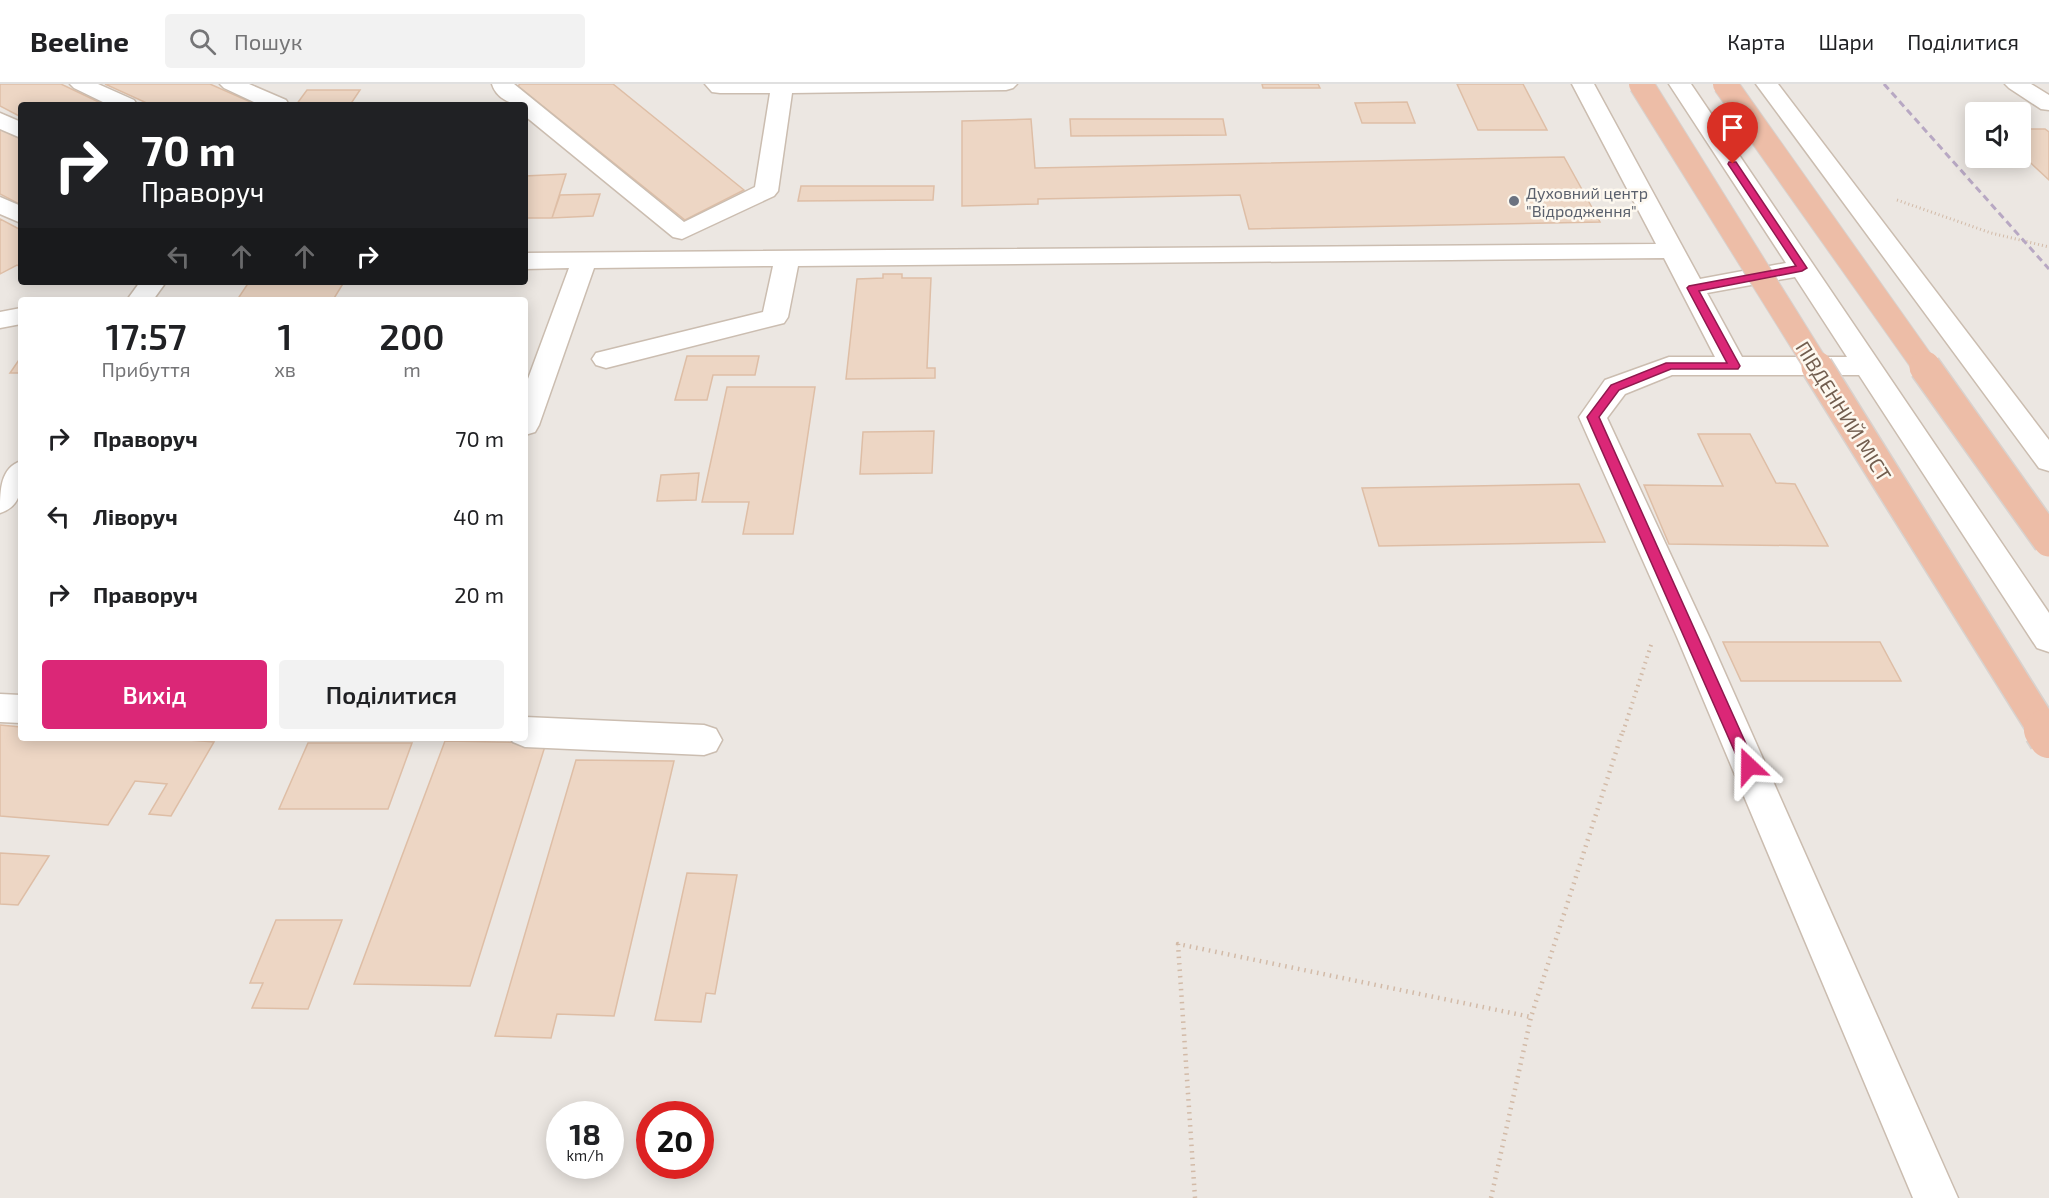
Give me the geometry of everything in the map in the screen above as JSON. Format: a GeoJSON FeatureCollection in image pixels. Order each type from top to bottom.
{"type":"FeatureCollection","features":[{"type":"Feature","properties":{"kind":"highway","name":"ПІВДЕННИЙ МІСТ"},"geometry":{"type":"LineString","coordinates":[[1641,84],[2049,738]]}},
{"type":"Feature","properties":{"kind":"highway"},"geometry":{"type":"LineString","coordinates":[[1725,84],[2049,542]]}},
{"type":"Feature","properties":{"kind":"street"},"geometry":{"type":"LineString","coordinates":[[81,84],[120,102]]}},
{"type":"Feature","properties":{"kind":"street"},"geometry":{"type":"LineString","coordinates":[[231,84],[283,100]]}},
{"type":"Feature","properties":{"kind":"street"},"geometry":{"type":"LineString","coordinates":[[503,84],[503,87],[521,102]]}},
{"type":"Feature","properties":{"kind":"street"},"geometry":{"type":"LineString","coordinates":[[716,84],[720,87],[1006,84]]}},
{"type":"Feature","properties":{"kind":"street"},"geometry":{"type":"LineString","coordinates":[[1583,84],[1734,366]]}},
{"type":"Feature","properties":{"kind":"street"},"geometry":{"type":"LineString","coordinates":[[1680,84],[2049,639]]}},
{"type":"Feature","properties":{"kind":"street"},"geometry":{"type":"LineString","coordinates":[[1767,84],[2049,461]]}},
{"type":"Feature","properties":{"kind":"street"},"geometry":{"type":"LineString","coordinates":[[2016,84],[2049,104]]}},
{"type":"Feature","properties":{"kind":"street"},"geometry":{"type":"LineString","coordinates":[[528,107],[682,232],[766,191],[782,86]]}},
{"type":"Feature","properties":{"kind":"street"},"geometry":{"type":"LineString","coordinates":[[0,120],[18,129]]}},
{"type":"Feature","properties":{"kind":"street"},"geometry":{"type":"LineString","coordinates":[[0,204],[18,214]]}},
{"type":"Feature","properties":{"kind":"street"},"geometry":{"type":"LineString","coordinates":[[528,261],[1672,251]]}},
{"type":"Feature","properties":{"kind":"street"},"geometry":{"type":"LineString","coordinates":[[606,359],[775,317],[787,259]]}},
{"type":"Feature","properties":{"kind":"street"},"geometry":{"type":"LineString","coordinates":[[528,417],[584,261]]}},
{"type":"Feature","properties":{"kind":"street"},"geometry":{"type":"LineString","coordinates":[[1693,288],[1802,268]]}},
{"type":"Feature","properties":{"kind":"street"},"geometry":{"type":"LineString","coordinates":[[0,320],[18,317]]}},
{"type":"Feature","properties":{"kind":"street"},"geometry":{"type":"LineString","coordinates":[[1869,366],[1670,366],[1615,387],[1593,417],[1670,586],[1936,1198]]}},
{"type":"Feature","properties":{"kind":"street"},"geometry":{"type":"LineString","coordinates":[[0,502],[18,475]]}},
{"type":"Feature","properties":{"kind":"street"},"geometry":{"type":"LineString","coordinates":[[0,708],[18,709]]}},
{"type":"Feature","properties":{"kind":"street"},"geometry":{"type":"LineString","coordinates":[[528,732],[704,740]]}},
{"type":"Feature","properties":{"kind":"path"},"geometry":{"type":"LineString","coordinates":[[1491,1198],[1531,1017],[1670,586]]}},
{"type":"Feature","properties":{"kind":"path"},"geometry":{"type":"LineString","coordinates":[[1195,1198],[1178,944],[1531,1017]]}},
{"type":"Feature","properties":{"kind":"shaded area"},"geometry":{"type":"Polygon","coordinates":[[[0,84],[2049,84],[2049,1198],[0,1198],[0,84]]]}},
{"type":"Feature","properties":{"kind":"building"},"geometry":{"type":"Polygon","coordinates":[[[0,84],[61,84],[99,102],[18,102],[18,115],[0,106],[0,84]]]}},
{"type":"Feature","properties":{"kind":"building"},"geometry":{"type":"Polygon","coordinates":[[[105,84],[210,84],[250,102],[144,102],[105,84]]]}},
{"type":"Feature","properties":{"kind":"building"},"geometry":{"type":"Polygon","coordinates":[[[520,84],[613,84],[744,190],[685,220],[518,86],[520,84]]]}},
{"type":"Feature","properties":{"kind":"building"},"geometry":{"type":"Polygon","coordinates":[[[1262,84],[1318,84],[1320,88],[1263,88],[1262,84]]]}},
{"type":"Feature","properties":{"kind":"building"},"geometry":{"type":"Polygon","coordinates":[[[1457,84],[1523,84],[1547,130],[1478,130],[1457,84]]]}},
{"type":"Feature","properties":{"kind":"building"},"geometry":{"type":"Polygon","coordinates":[[[307,90],[360,90],[352,102],[298,102],[307,90]]]}},
{"type":"Feature","properties":{"kind":"building"},"geometry":{"type":"Polygon","coordinates":[[[1407,102],[1415,123],[1362,123],[1355,103],[1407,102]]]}},
{"type":"Feature","properties":{"kind":"building"},"geometry":{"type":"Polygon","coordinates":[[[1031,119],[1035,168],[1564,157],[1600,222],[1249,229],[1240,195],[1038,199],[1038,204],[962,206],[962,121],[1031,119]]]}},
{"type":"Feature","properties":{"kind":"building"},"geometry":{"type":"Polygon","coordinates":[[[1070,119],[1223,119],[1226,135],[1071,136],[1070,119]]]}},
{"type":"Feature","properties":{"kind":"building"},"geometry":{"type":"Polygon","coordinates":[[[0,129],[18,138],[18,203],[0,194],[0,129]]]}},
{"type":"Feature","properties":{"kind":"building"},"geometry":{"type":"Polygon","coordinates":[[[2031,129],[2045,129],[2049,132],[2049,180],[2031,163],[2031,129]]]}},
{"type":"Feature","properties":{"kind":"building"},"geometry":{"type":"Polygon","coordinates":[[[566,174],[552,218],[528,218],[528,176],[566,174]]]}},
{"type":"Feature","properties":{"kind":"building"},"geometry":{"type":"Polygon","coordinates":[[[801,186],[934,186],[933,200],[798,201],[801,186]]]}},
{"type":"Feature","properties":{"kind":"building"},"geometry":{"type":"Polygon","coordinates":[[[600,194],[593,216],[552,218],[560,195],[600,194]]]}},
{"type":"Feature","properties":{"kind":"building"},"geometry":{"type":"Polygon","coordinates":[[[0,219],[18,228],[18,266],[0,274],[0,219]]]}},
{"type":"Feature","properties":{"kind":"building"},"geometry":{"type":"Polygon","coordinates":[[[883,274],[902,274],[902,278],[931,278],[927,368],[935,368],[935,378],[846,379],[857,279],[883,278],[883,274]]]}},
{"type":"Feature","properties":{"kind":"building"},"geometry":{"type":"Polygon","coordinates":[[[247,285],[342,285],[335,297],[239,297],[247,285]]]}},
{"type":"Feature","properties":{"kind":"building"},"geometry":{"type":"Polygon","coordinates":[[[687,356],[759,356],[755,375],[713,375],[707,400],[675,400],[687,356]]]}},
{"type":"Feature","properties":{"kind":"building"},"geometry":{"type":"Polygon","coordinates":[[[18,361],[18,373],[10,373],[18,361]]]}},
{"type":"Feature","properties":{"kind":"building"},"geometry":{"type":"Polygon","coordinates":[[[727,387],[815,387],[793,534],[743,534],[749,502],[702,502],[727,387]]]}},
{"type":"Feature","properties":{"kind":"building"},"geometry":{"type":"Polygon","coordinates":[[[934,431],[932,473],[860,474],[863,432],[934,431]]]}},
{"type":"Feature","properties":{"kind":"building"},"geometry":{"type":"Polygon","coordinates":[[[1698,434],[1750,434],[1776,483],[1795,484],[1828,546],[1669,544],[1644,485],[1723,486],[1698,434]]]}},
{"type":"Feature","properties":{"kind":"building"},"geometry":{"type":"Polygon","coordinates":[[[699,473],[696,500],[657,501],[661,475],[699,473]]]}},
{"type":"Feature","properties":{"kind":"building"},"geometry":{"type":"Polygon","coordinates":[[[1579,484],[1605,542],[1379,546],[1362,488],[1579,484]]]}},
{"type":"Feature","properties":{"kind":"building"},"geometry":{"type":"Polygon","coordinates":[[[1723,642],[1880,642],[1901,681],[1741,681],[1723,642]]]}},
{"type":"Feature","properties":{"kind":"building"},"geometry":{"type":"Polygon","coordinates":[[[0,725],[18,727],[18,741],[214,742],[171,816],[149,814],[167,784],[135,781],[108,825],[0,816],[0,725]]]}},
{"type":"Feature","properties":{"kind":"building"},"geometry":{"type":"Polygon","coordinates":[[[445,741],[546,743],[470,986],[354,984],[445,741]]]}},
{"type":"Feature","properties":{"kind":"building"},"geometry":{"type":"Polygon","coordinates":[[[308,743],[412,743],[388,809],[279,809],[308,743]]]}},
{"type":"Feature","properties":{"kind":"building"},"geometry":{"type":"Polygon","coordinates":[[[576,760],[674,761],[614,1016],[557,1014],[551,1038],[495,1036],[576,760]]]}},
{"type":"Feature","properties":{"kind":"building"},"geometry":{"type":"Polygon","coordinates":[[[0,853],[49,856],[18,905],[0,904],[0,853]]]}},
{"type":"Feature","properties":{"kind":"building"},"geometry":{"type":"Polygon","coordinates":[[[687,873],[737,875],[715,994],[706,993],[701,1022],[655,1020],[687,873]]]}},
{"type":"Feature","properties":{"kind":"building"},"geometry":{"type":"Polygon","coordinates":[[[276,920],[342,920],[308,1009],[252,1008],[263,983],[250,983],[276,920]]]}},
{"type":"Feature","properties":{"kind":"railway"},"geometry":{"type":"LineString","coordinates":[[1884,84],[2049,269]]}},
{"type":"Feature","properties":{"kind":"place","name":"Духовний центр \"Відродження\""},"geometry":{"type":"Point","coordinates":[1514,201]}},
{"type":"Feature","properties":{"kind":"route"},"geometry":{"type":"LineString","coordinates":[[1733,164],[1802,268],[1693,288],[1734,366],[1670,366],[1615,387],[1593,417],[1749,766]]}}]}
